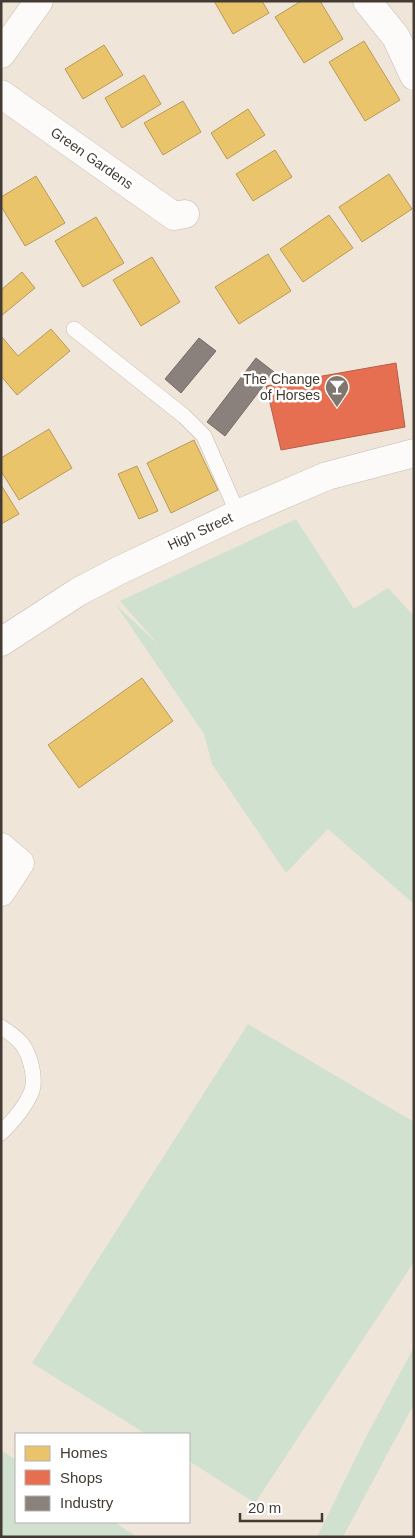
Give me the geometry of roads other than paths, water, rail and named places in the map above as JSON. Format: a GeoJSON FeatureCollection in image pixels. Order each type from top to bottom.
{"type":"FeatureCollection","features":[{"type":"Feature","properties":{"kind":"main road"},"geometry":{"type":"LineString","coordinates":[[1,54],[39,1]]}},
{"type":"Feature","properties":{"kind":"main road"},"geometry":{"type":"LineString","coordinates":[[367,1],[396,37],[414,76]]}},
{"type":"Feature","properties":{"kind":"main road","name":"Green Gardens"},"geometry":{"type":"LineString","coordinates":[[1,94],[174,216],[185,214]]}},
{"type":"Feature","properties":{"kind":"main road","name":"High Street"},"geometry":{"type":"LineString","coordinates":[[1,642],[78,592],[238,514],[327,476],[414,454]]}},
{"type":"Feature","properties":{"kind":"main road"},"geometry":{"type":"LineString","coordinates":[[1,847],[20,862],[1,892]]}},
{"type":"Feature","properties":{"kind":"lane"},"geometry":{"type":"LineString","coordinates":[[74,329],[184,416],[204,436],[238,514]]}},
{"type":"Feature","properties":{"kind":"lane"},"geometry":{"type":"LineString","coordinates":[[1,1027],[13,1034],[23,1046],[33,1076],[32,1092],[13,1121],[1,1133]]}},
{"type":"Feature","properties":{"kind":"place","name":"The Change of Horses"},"geometry":{"type":"Point","coordinates":[337,408]}}]}
